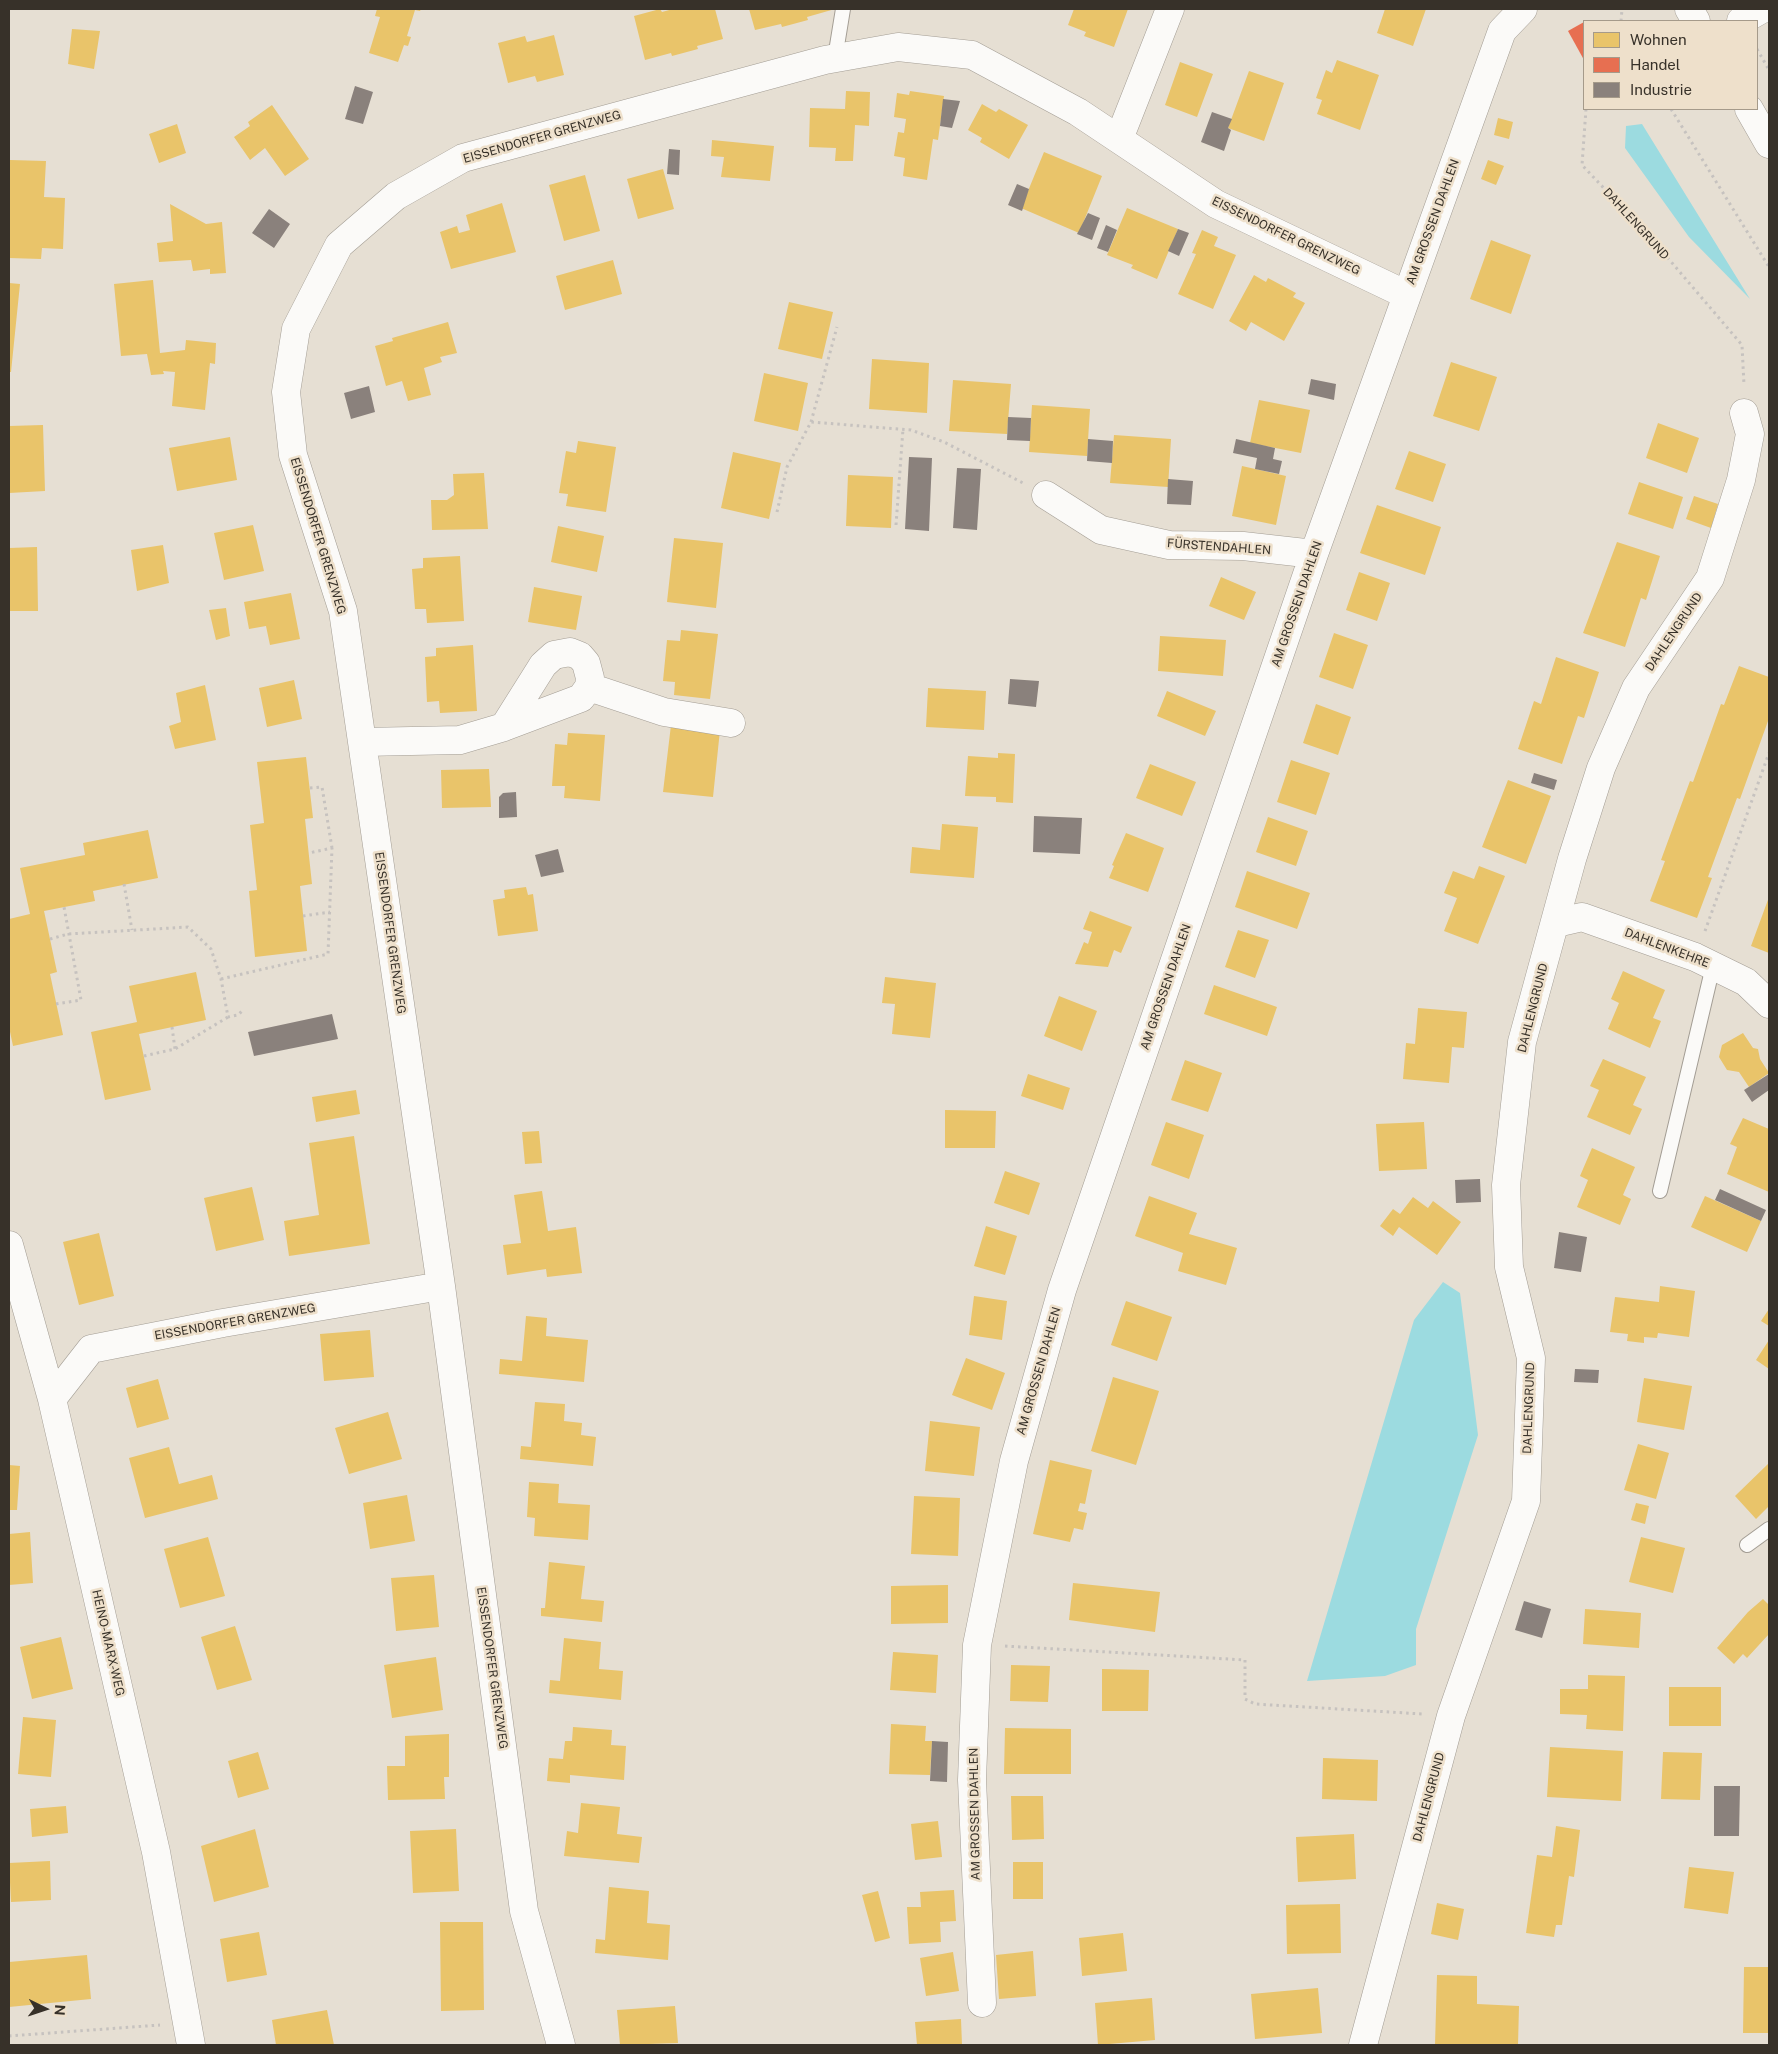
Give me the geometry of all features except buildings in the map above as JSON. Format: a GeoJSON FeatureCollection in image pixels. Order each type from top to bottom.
{"type":"FeatureCollection","features":[{"type":"Feature","properties":{"kind":"street"},"geometry":{"type":"LineString","coordinates":[[1119,139],[1170,9]]}},
{"type":"Feature","properties":{"kind":"street","name":"AM GROSSEN DAHLEN"},"geometry":{"type":"LineString","coordinates":[[982,2003],[972,1780],[977,1645],[1014,1461],[1062,1290],[1314,554],[1502,31],[1522,9]]}},
{"type":"Feature","properties":{"kind":"street"},"geometry":{"type":"LineString","coordinates":[[1689,9],[1695,20]]}},
{"type":"Feature","properties":{"kind":"street"},"geometry":{"type":"LineString","coordinates":[[1743,20],[1762,9]]}},
{"type":"Feature","properties":{"kind":"street","name":"EISSENDORFER GRENZWEG"},"geometry":{"type":"LineString","coordinates":[[561,2045],[524,1911],[441,1286],[343,611],[293,455],[286,392],[296,329],[339,245],[396,196],[463,158],[835,58],[898,47],[972,55],[1078,112],[1216,204],[1407,294]]}},
{"type":"Feature","properties":{"kind":"street"},"geometry":{"type":"LineString","coordinates":[[1750,110],[1769,144]]}},
{"type":"Feature","properties":{"kind":"street","name":"DAHLENGRUND"},"geometry":{"type":"LineString","coordinates":[[1363,2045],[1451,1716],[1526,1501],[1531,1358],[1509,1267],[1506,1185],[1522,1042],[1556,923],[1572,858],[1601,768],[1636,688],[1710,578],[1741,480],[1750,434],[1744,413]]}},
{"type":"Feature","properties":{"kind":"street","name":"FÜRSTENDAHLEN"},"geometry":{"type":"LineString","coordinates":[[1046,495],[1101,530],[1169,545],[1243,546],[1314,554]]}},
{"type":"Feature","properties":{"kind":"street"},"geometry":{"type":"LineString","coordinates":[[363,742],[460,740],[504,727],[580,698],[589,686],[586,663],[580,656],[570,652],[554,655],[543,665],[504,727]]}},
{"type":"Feature","properties":{"kind":"street"},"geometry":{"type":"LineString","coordinates":[[589,686],[664,712],[731,723]]}},
{"type":"Feature","properties":{"kind":"street","name":"DAHLENKEHRE"},"geometry":{"type":"LineString","coordinates":[[1556,923],[1582,917],[1704,961],[1746,982],[1769,1004]]}},
{"type":"Feature","properties":{"kind":"street","name":"HEINO-MARX-WEG"},"geometry":{"type":"LineString","coordinates":[[9,1245],[52,1399],[156,1852],[190,2034]]}},
{"type":"Feature","properties":{"kind":"street","name":"EISSENDORFER GRENZWEG"},"geometry":{"type":"LineString","coordinates":[[52,1399],[91,1349],[223,1323],[441,1286]]}},
{"type":"Feature","properties":{"kind":"lane"},"geometry":{"type":"LineString","coordinates":[[835,58],[843,9]]}},
{"type":"Feature","properties":{"kind":"lane"},"geometry":{"type":"LineString","coordinates":[[1660,1190],[1704,961]]}},
{"type":"Feature","properties":{"kind":"lane"},"geometry":{"type":"LineString","coordinates":[[1747,1545],[1769,1529]]}},
{"type":"Feature","properties":{"kind":"path"},"geometry":{"type":"LineString","coordinates":[[1758,51],[1769,70]]}},
{"type":"Feature","properties":{"kind":"path","name":"DAHLENGRUND"},"geometry":{"type":"LineString","coordinates":[[1586,110],[1582,165],[1650,237],[1742,345],[1744,413]]}},
{"type":"Feature","properties":{"kind":"path"},"geometry":{"type":"LineString","coordinates":[[1672,110],[1769,267]]}},
{"type":"Feature","properties":{"kind":"path"},"geometry":{"type":"LineString","coordinates":[[777,512],[787,467],[810,422],[837,327]]}},
{"type":"Feature","properties":{"kind":"path"},"geometry":{"type":"LineString","coordinates":[[810,422],[911,430],[944,442],[1046,495]]}},
{"type":"Feature","properties":{"kind":"path"},"geometry":{"type":"LineString","coordinates":[[896,525],[903,429]]}},
{"type":"Feature","properties":{"kind":"path"},"geometry":{"type":"LineString","coordinates":[[1704,961],[1769,753]]}},
{"type":"Feature","properties":{"kind":"path"},"geometry":{"type":"LineString","coordinates":[[221,979],[328,954],[332,848],[322,787],[310,788]]}},
{"type":"Feature","properties":{"kind":"path"},"geometry":{"type":"LineString","coordinates":[[309,853],[332,848]]}},
{"type":"Feature","properties":{"kind":"path"},"geometry":{"type":"LineString","coordinates":[[124,884],[132,930]]}},
{"type":"Feature","properties":{"kind":"path"},"geometry":{"type":"LineString","coordinates":[[56,1004],[81,1000],[64,907]]}},
{"type":"Feature","properties":{"kind":"path"},"geometry":{"type":"LineString","coordinates":[[303,916],[330,912]]}},
{"type":"Feature","properties":{"kind":"path"},"geometry":{"type":"LineString","coordinates":[[50,939],[68,934],[188,927],[211,949],[221,979],[228,1017]]}},
{"type":"Feature","properties":{"kind":"path"},"geometry":{"type":"LineString","coordinates":[[144,1056],[175,1049],[228,1017],[242,1011]]}},
{"type":"Feature","properties":{"kind":"path"},"geometry":{"type":"LineString","coordinates":[[172,1027],[175,1049]]}},
{"type":"Feature","properties":{"kind":"path"},"geometry":{"type":"LineString","coordinates":[[977,1645],[1245,1660],[1245,1699],[1255,1704],[1451,1716]]}},
{"type":"Feature","properties":{"kind":"path"},"geometry":{"type":"LineString","coordinates":[[9,2036],[190,2034]]}},
{"type":"Feature","properties":{"kind":"water"},"geometry":{"type":"Polygon","coordinates":[[[1642,124],[1750,299],[1689,237],[1625,148],[1626,126],[1642,124]]]}},
{"type":"Feature","properties":{"kind":"water"},"geometry":{"type":"Polygon","coordinates":[[[1443,1282],[1460,1293],[1478,1435],[1416,1629],[1416,1665],[1385,1676],[1307,1681],[1414,1320],[1443,1282]]]}}]}
